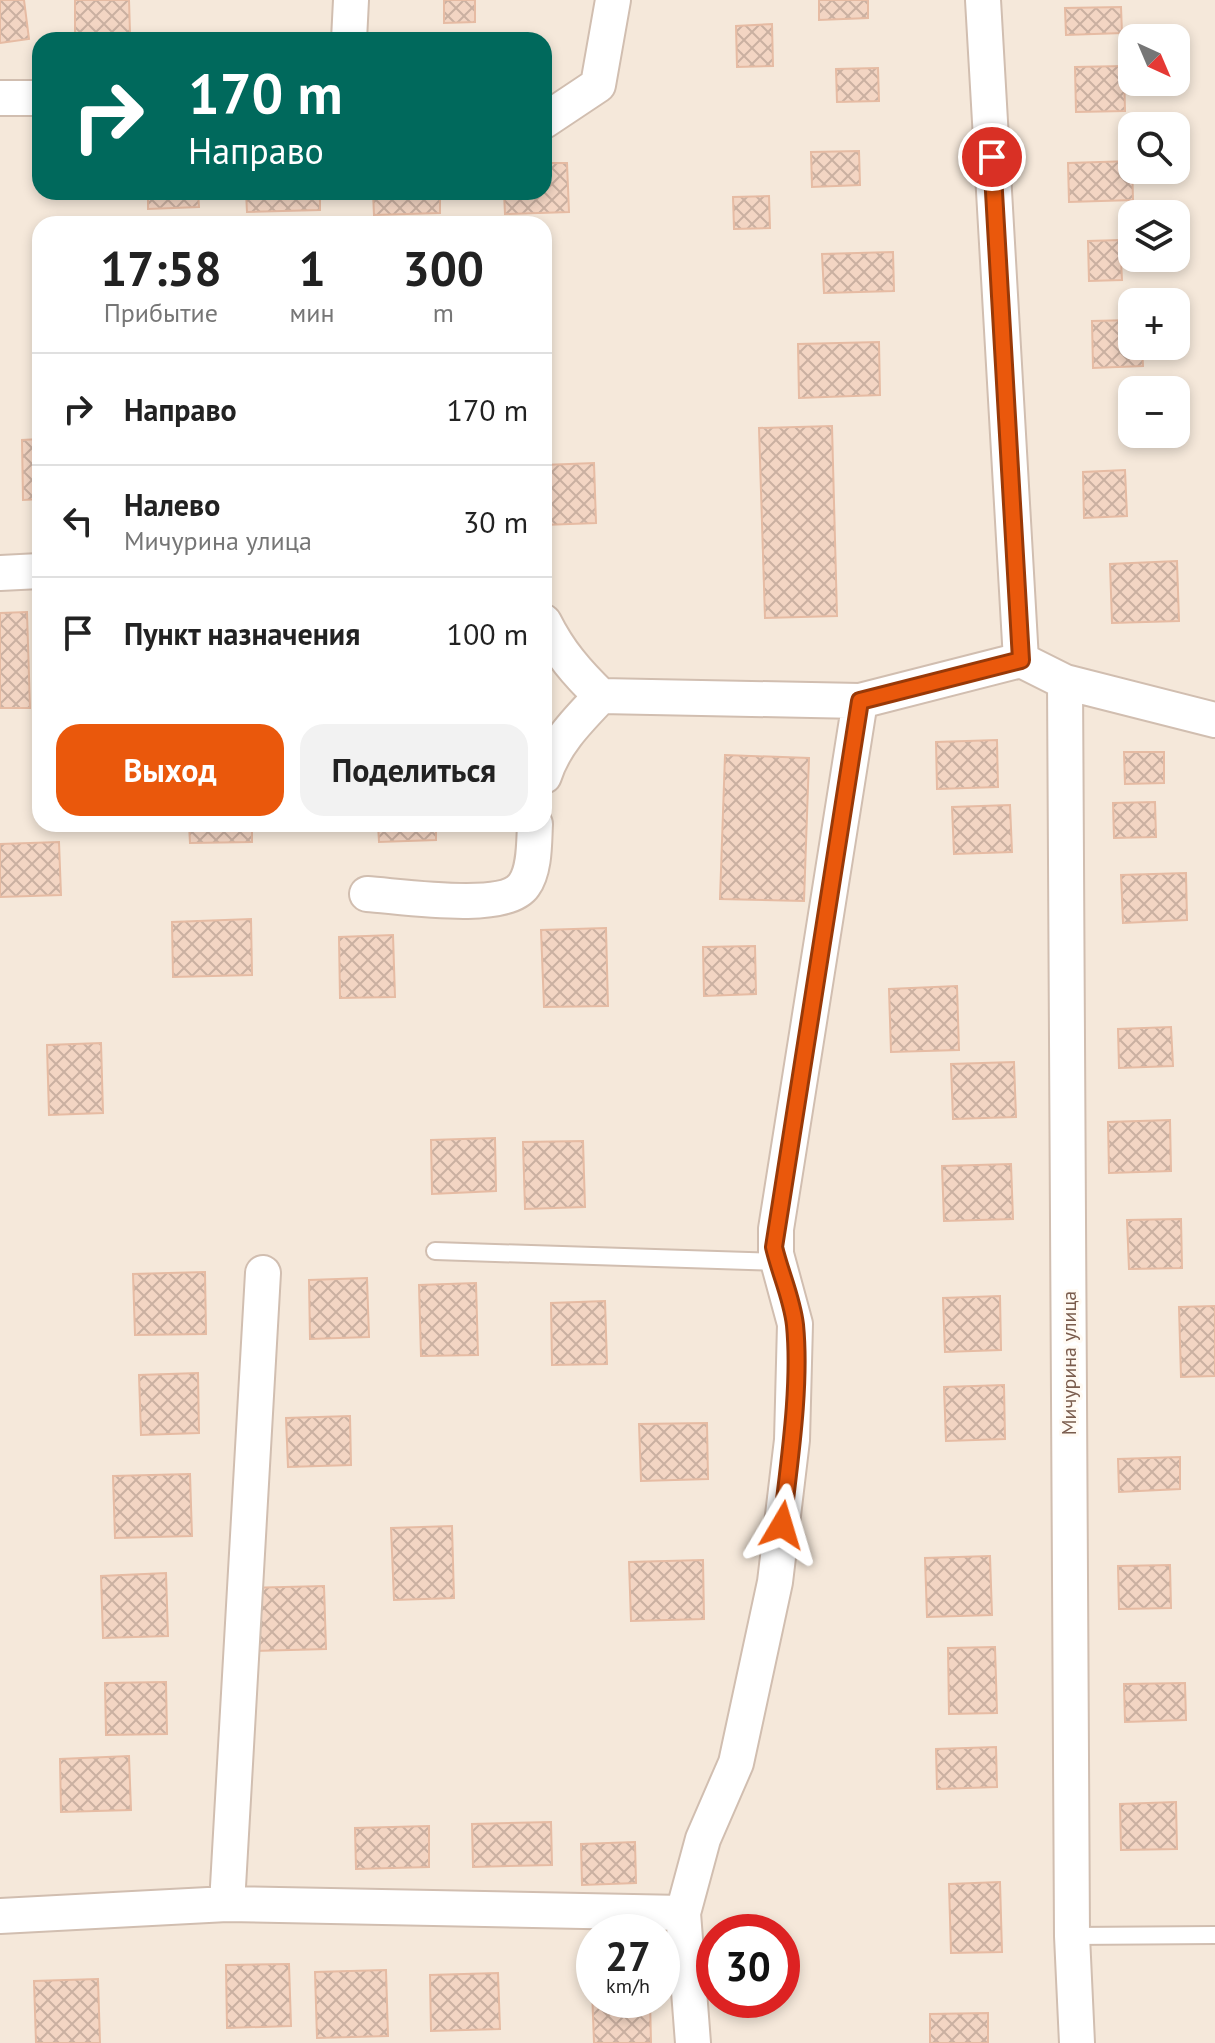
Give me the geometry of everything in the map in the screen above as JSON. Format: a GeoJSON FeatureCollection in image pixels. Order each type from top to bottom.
{"type":"FeatureCollection","features":[{"type":"Feature","properties":{"kind":"street"},"geometry":{"type":"LineString","coordinates":[[349,32],[351,0]]}},
{"type":"Feature","properties":{"kind":"street"},"geometry":{"type":"LineString","coordinates":[[552,116],[598,85],[613,0]]}},
{"type":"Feature","properties":{"kind":"street"},"geometry":{"type":"LineString","coordinates":[[983,0],[1021,660]]}},
{"type":"Feature","properties":{"kind":"street"},"geometry":{"type":"LineString","coordinates":[[0,98],[32,98]]}},
{"type":"Feature","properties":{"kind":"street"},"geometry":{"type":"LineString","coordinates":[[0,573],[32,571]]}},
{"type":"Feature","properties":{"kind":"street"},"geometry":{"type":"LineString","coordinates":[[552,637],[576,672],[601,696],[860,701],[1021,660],[1065,682],[1215,720]]}},
{"type":"Feature","properties":{"kind":"street","name":"Мичурина улица"},"geometry":{"type":"LineString","coordinates":[[1065,682],[1072,1936],[1077,2043]]}},
{"type":"Feature","properties":{"kind":"street"},"geometry":{"type":"LineString","coordinates":[[552,755],[574,724],[601,696]]}},
{"type":"Feature","properties":{"kind":"street"},"geometry":{"type":"LineString","coordinates":[[693,2043],[683,1913],[703,1839],[736,1763],[775,1582],[792,1440],[796,1346],[791,1303],[774,1247],[860,701]]}},
{"type":"Feature","properties":{"kind":"street"},"geometry":{"type":"LineString","coordinates":[[367,894],[487,901],[517,893],[529,874],[534,832]]}},
{"type":"Feature","properties":{"kind":"street"},"geometry":{"type":"LineString","coordinates":[[227,1904],[263,1273]]}},
{"type":"Feature","properties":{"kind":"street"},"geometry":{"type":"LineString","coordinates":[[0,1916],[227,1904],[683,1913]]}},
{"type":"Feature","properties":{"kind":"lane"},"geometry":{"type":"LineString","coordinates":[[435,1251],[779,1262]]}},
{"type":"Feature","properties":{"kind":"lane"},"geometry":{"type":"LineString","coordinates":[[1072,1936],[1215,1935]]}},
{"type":"Feature","properties":{"kind":"shaded area"},"geometry":{"type":"Polygon","coordinates":[[[0,0],[1215,0],[1215,2043],[0,2043],[0,0]]]}},
{"type":"Feature","properties":{"kind":"building"},"geometry":{"type":"Polygon","coordinates":[[[0,0],[24,0],[29,39],[0,43],[0,0]]]}},
{"type":"Feature","properties":{"kind":"building"},"geometry":{"type":"Polygon","coordinates":[[[75,0],[129,0],[130,32],[75,32],[75,0]]]}},
{"type":"Feature","properties":{"kind":"building"},"geometry":{"type":"Polygon","coordinates":[[[444,0],[475,0],[475,22],[444,23],[444,0]]]}},
{"type":"Feature","properties":{"kind":"building"},"geometry":{"type":"Polygon","coordinates":[[[819,0],[868,0],[868,18],[819,20],[819,0]]]}},
{"type":"Feature","properties":{"kind":"building"},"geometry":{"type":"Polygon","coordinates":[[[1121,7],[1122,24],[1118,24],[1118,33],[1066,35],[1065,8],[1121,7]]]}},
{"type":"Feature","properties":{"kind":"building"},"geometry":{"type":"Polygon","coordinates":[[[772,24],[773,66],[737,67],[736,26],[772,24]]]}},
{"type":"Feature","properties":{"kind":"building"},"geometry":{"type":"Polygon","coordinates":[[[1118,66],[1118,96],[1125,96],[1125,111],[1076,112],[1075,67],[1118,66]]]}},
{"type":"Feature","properties":{"kind":"building"},"geometry":{"type":"Polygon","coordinates":[[[878,68],[879,101],[837,102],[836,69],[878,68]]]}},
{"type":"Feature","properties":{"kind":"building"},"geometry":{"type":"Polygon","coordinates":[[[859,151],[860,185],[812,187],[811,152],[859,151]]]}},
{"type":"Feature","properties":{"kind":"building"},"geometry":{"type":"Polygon","coordinates":[[[1118,161],[1118,184],[1133,184],[1133,200],[1069,202],[1068,163],[1118,161]]]}},
{"type":"Feature","properties":{"kind":"building"},"geometry":{"type":"Polygon","coordinates":[[[552,163],[567,163],[569,212],[505,214],[504,200],[552,200],[552,163]]]}},
{"type":"Feature","properties":{"kind":"building"},"geometry":{"type":"Polygon","coordinates":[[[769,196],[770,228],[734,229],[733,197],[769,196]]]}},
{"type":"Feature","properties":{"kind":"building"},"geometry":{"type":"Polygon","coordinates":[[[148,200],[199,200],[199,207],[148,209],[148,200]]]}},
{"type":"Feature","properties":{"kind":"building"},"geometry":{"type":"Polygon","coordinates":[[[246,200],[320,200],[320,210],[247,212],[246,200]]]}},
{"type":"Feature","properties":{"kind":"building"},"geometry":{"type":"Polygon","coordinates":[[[373,200],[440,200],[440,213],[374,215],[373,200]]]}},
{"type":"Feature","properties":{"kind":"building"},"geometry":{"type":"Polygon","coordinates":[[[1118,240],[1118,272],[1122,272],[1122,280],[1089,281],[1088,241],[1118,240]]]}},
{"type":"Feature","properties":{"kind":"building"},"geometry":{"type":"Polygon","coordinates":[[[893,252],[894,291],[824,293],[822,254],[893,252]]]}},
{"type":"Feature","properties":{"kind":"building"},"geometry":{"type":"Polygon","coordinates":[[[1118,320],[1118,360],[1143,360],[1143,366],[1093,368],[1092,321],[1118,320]]]}},
{"type":"Feature","properties":{"kind":"building"},"geometry":{"type":"Polygon","coordinates":[[[879,342],[880,395],[799,398],[798,344],[879,342]]]}},
{"type":"Feature","properties":{"kind":"building"},"geometry":{"type":"Polygon","coordinates":[[[832,426],[837,616],[765,618],[759,428],[832,426]]]}},
{"type":"Feature","properties":{"kind":"building"},"geometry":{"type":"Polygon","coordinates":[[[32,439],[32,499],[23,500],[22,440],[32,439]]]}},
{"type":"Feature","properties":{"kind":"building"},"geometry":{"type":"Polygon","coordinates":[[[594,463],[596,523],[552,525],[552,465],[594,463]]]}},
{"type":"Feature","properties":{"kind":"building"},"geometry":{"type":"Polygon","coordinates":[[[1125,470],[1127,516],[1084,518],[1083,472],[1125,470]]]}},
{"type":"Feature","properties":{"kind":"building"},"geometry":{"type":"Polygon","coordinates":[[[1177,561],[1179,621],[1112,623],[1110,564],[1177,561]]]}},
{"type":"Feature","properties":{"kind":"building"},"geometry":{"type":"Polygon","coordinates":[[[27,612],[30,708],[0,708],[0,613],[27,612]]]}},
{"type":"Feature","properties":{"kind":"building"},"geometry":{"type":"Polygon","coordinates":[[[997,740],[998,787],[937,789],[936,742],[997,740]]]}},
{"type":"Feature","properties":{"kind":"building"},"geometry":{"type":"Polygon","coordinates":[[[1124,752],[1164,752],[1164,783],[1125,784],[1124,752]]]}},
{"type":"Feature","properties":{"kind":"building"},"geometry":{"type":"Polygon","coordinates":[[[725,755],[809,758],[804,901],[720,899],[725,755]]]}},
{"type":"Feature","properties":{"kind":"building"},"geometry":{"type":"Polygon","coordinates":[[[1155,802],[1156,837],[1114,838],[1113,803],[1155,802]]]}},
{"type":"Feature","properties":{"kind":"building"},"geometry":{"type":"Polygon","coordinates":[[[1010,805],[1012,852],[954,854],[952,807],[1010,805]]]}},
{"type":"Feature","properties":{"kind":"building"},"geometry":{"type":"Polygon","coordinates":[[[189,832],[252,832],[252,842],[190,843],[189,832]]]}},
{"type":"Feature","properties":{"kind":"building"},"geometry":{"type":"Polygon","coordinates":[[[378,832],[436,832],[436,840],[379,842],[378,832]]]}},
{"type":"Feature","properties":{"kind":"building"},"geometry":{"type":"Polygon","coordinates":[[[59,842],[61,895],[0,897],[0,844],[59,842]]]}},
{"type":"Feature","properties":{"kind":"building"},"geometry":{"type":"Polygon","coordinates":[[[1186,873],[1187,920],[1123,923],[1121,875],[1186,873]]]}},
{"type":"Feature","properties":{"kind":"building"},"geometry":{"type":"Polygon","coordinates":[[[251,919],[252,975],[173,977],[172,922],[251,919]]]}},
{"type":"Feature","properties":{"kind":"building"},"geometry":{"type":"Polygon","coordinates":[[[606,928],[608,1006],[544,1007],[541,930],[606,928]]]}},
{"type":"Feature","properties":{"kind":"building"},"geometry":{"type":"Polygon","coordinates":[[[393,935],[395,997],[340,998],[339,937],[393,935]]]}},
{"type":"Feature","properties":{"kind":"building"},"geometry":{"type":"Polygon","coordinates":[[[755,946],[756,994],[704,996],[703,947],[755,946]]]}},
{"type":"Feature","properties":{"kind":"building"},"geometry":{"type":"Polygon","coordinates":[[[957,986],[959,1050],[891,1052],[889,989],[957,986]]]}},
{"type":"Feature","properties":{"kind":"building"},"geometry":{"type":"Polygon","coordinates":[[[1171,1027],[1173,1066],[1119,1068],[1118,1029],[1171,1027]]]}},
{"type":"Feature","properties":{"kind":"building"},"geometry":{"type":"Polygon","coordinates":[[[101,1043],[103,1113],[49,1115],[47,1045],[101,1043]]]}},
{"type":"Feature","properties":{"kind":"building"},"geometry":{"type":"Polygon","coordinates":[[[1014,1062],[1016,1117],[953,1119],[951,1064],[1014,1062]]]}},
{"type":"Feature","properties":{"kind":"building"},"geometry":{"type":"Polygon","coordinates":[[[1170,1120],[1171,1171],[1109,1173],[1108,1122],[1170,1120]]]}},
{"type":"Feature","properties":{"kind":"building"},"geometry":{"type":"Polygon","coordinates":[[[495,1138],[496,1191],[432,1194],[431,1140],[495,1138]]]}},
{"type":"Feature","properties":{"kind":"building"},"geometry":{"type":"Polygon","coordinates":[[[583,1141],[585,1207],[525,1209],[523,1142],[583,1141]]]}},
{"type":"Feature","properties":{"kind":"building"},"geometry":{"type":"Polygon","coordinates":[[[1011,1164],[1013,1219],[944,1221],[942,1166],[1011,1164]]]}},
{"type":"Feature","properties":{"kind":"building"},"geometry":{"type":"Polygon","coordinates":[[[1181,1219],[1182,1268],[1129,1269],[1127,1220],[1181,1219]]]}},
{"type":"Feature","properties":{"kind":"building"},"geometry":{"type":"Polygon","coordinates":[[[205,1272],[206,1334],[135,1335],[133,1274],[205,1272]]]}},
{"type":"Feature","properties":{"kind":"building"},"geometry":{"type":"Polygon","coordinates":[[[367,1278],[369,1337],[310,1339],[309,1280],[367,1278]]]}},
{"type":"Feature","properties":{"kind":"building"},"geometry":{"type":"Polygon","coordinates":[[[476,1283],[478,1355],[421,1356],[419,1285],[476,1283]]]}},
{"type":"Feature","properties":{"kind":"building"},"geometry":{"type":"Polygon","coordinates":[[[1000,1296],[1001,1350],[945,1352],[943,1298],[1000,1296]]]}},
{"type":"Feature","properties":{"kind":"building"},"geometry":{"type":"Polygon","coordinates":[[[605,1301],[607,1364],[552,1365],[551,1303],[605,1301]]]}},
{"type":"Feature","properties":{"kind":"building"},"geometry":{"type":"Polygon","coordinates":[[[1215,1306],[1215,1376],[1181,1377],[1179,1307],[1215,1306]]]}},
{"type":"Feature","properties":{"kind":"building"},"geometry":{"type":"Polygon","coordinates":[[[198,1373],[199,1433],[141,1435],[139,1375],[198,1373]]]}},
{"type":"Feature","properties":{"kind":"building"},"geometry":{"type":"Polygon","coordinates":[[[1004,1385],[1005,1439],[946,1441],[944,1387],[1004,1385]]]}},
{"type":"Feature","properties":{"kind":"building"},"geometry":{"type":"Polygon","coordinates":[[[350,1416],[351,1465],[288,1467],[286,1418],[350,1416]]]}},
{"type":"Feature","properties":{"kind":"building"},"geometry":{"type":"Polygon","coordinates":[[[707,1423],[708,1479],[641,1481],[639,1424],[707,1423]]]}},
{"type":"Feature","properties":{"kind":"building"},"geometry":{"type":"Polygon","coordinates":[[[1180,1457],[1180,1489],[1119,1492],[1118,1459],[1180,1457]]]}},
{"type":"Feature","properties":{"kind":"building"},"geometry":{"type":"Polygon","coordinates":[[[190,1474],[192,1536],[115,1538],[113,1476],[190,1474]]]}},
{"type":"Feature","properties":{"kind":"building"},"geometry":{"type":"Polygon","coordinates":[[[452,1526],[454,1598],[394,1600],[391,1528],[452,1526]]]}},
{"type":"Feature","properties":{"kind":"building"},"geometry":{"type":"Polygon","coordinates":[[[990,1556],[992,1615],[927,1617],[925,1558],[990,1556]]]}},
{"type":"Feature","properties":{"kind":"building"},"geometry":{"type":"Polygon","coordinates":[[[703,1560],[704,1619],[631,1621],[629,1562],[703,1560]]]}},
{"type":"Feature","properties":{"kind":"building"},"geometry":{"type":"Polygon","coordinates":[[[1170,1565],[1171,1608],[1119,1609],[1118,1566],[1170,1565]]]}},
{"type":"Feature","properties":{"kind":"building"},"geometry":{"type":"Polygon","coordinates":[[[166,1573],[168,1636],[103,1638],[101,1576],[166,1573]]]}},
{"type":"Feature","properties":{"kind":"building"},"geometry":{"type":"Polygon","coordinates":[[[324,1586],[326,1649],[251,1651],[249,1588],[324,1586]]]}},
{"type":"Feature","properties":{"kind":"building"},"geometry":{"type":"Polygon","coordinates":[[[995,1647],[997,1713],[949,1714],[948,1648],[995,1647]]]}},
{"type":"Feature","properties":{"kind":"building"},"geometry":{"type":"Polygon","coordinates":[[[166,1682],[167,1734],[106,1735],[105,1683],[166,1682]]]}},
{"type":"Feature","properties":{"kind":"building"},"geometry":{"type":"Polygon","coordinates":[[[1185,1683],[1186,1720],[1125,1722],[1124,1684],[1185,1683]]]}},
{"type":"Feature","properties":{"kind":"building"},"geometry":{"type":"Polygon","coordinates":[[[996,1747],[997,1787],[937,1789],[936,1749],[996,1747]]]}},
{"type":"Feature","properties":{"kind":"building"},"geometry":{"type":"Polygon","coordinates":[[[129,1756],[131,1810],[61,1812],[60,1759],[129,1756]]]}},
{"type":"Feature","properties":{"kind":"building"},"geometry":{"type":"Polygon","coordinates":[[[1176,1802],[1177,1849],[1121,1850],[1120,1804],[1176,1802]]]}},
{"type":"Feature","properties":{"kind":"building"},"geometry":{"type":"Polygon","coordinates":[[[551,1822],[552,1865],[473,1867],[472,1824],[551,1822]]]}},
{"type":"Feature","properties":{"kind":"building"},"geometry":{"type":"Polygon","coordinates":[[[429,1826],[429,1867],[356,1869],[355,1828],[429,1826]]]}},
{"type":"Feature","properties":{"kind":"building"},"geometry":{"type":"Polygon","coordinates":[[[635,1842],[636,1883],[582,1885],[581,1844],[635,1842]]]}},
{"type":"Feature","properties":{"kind":"building"},"geometry":{"type":"Polygon","coordinates":[[[1000,1882],[1002,1952],[951,1953],[949,1884],[1000,1882]]]}},
{"type":"Feature","properties":{"kind":"building"},"geometry":{"type":"Polygon","coordinates":[[[289,1964],[291,2026],[227,2028],[226,1965],[289,1964]]]}},
{"type":"Feature","properties":{"kind":"building"},"geometry":{"type":"Polygon","coordinates":[[[386,1970],[388,2036],[317,2038],[315,1972],[386,1970]]]}},
{"type":"Feature","properties":{"kind":"building"},"geometry":{"type":"Polygon","coordinates":[[[498,1973],[500,2029],[431,2031],[430,1975],[498,1973]]]}},
{"type":"Feature","properties":{"kind":"building"},"geometry":{"type":"Polygon","coordinates":[[[98,1979],[100,2043],[36,2043],[34,1981],[98,1979]]]}},
{"type":"Feature","properties":{"kind":"building"},"geometry":{"type":"Polygon","coordinates":[[[988,2013],[988,2043],[930,2043],[930,2014],[988,2013]]]}},
{"type":"Feature","properties":{"kind":"building"},"geometry":{"type":"Polygon","coordinates":[[[593,2018],[650,2018],[651,2043],[594,2043],[593,2018]]]}},
{"type":"Feature","properties":{"kind":"route"},"geometry":{"type":"LineString","coordinates":[[782,1525],[792,1440],[796,1346],[791,1303],[774,1247],[860,701],[1021,660],[992,157]]}}]}
